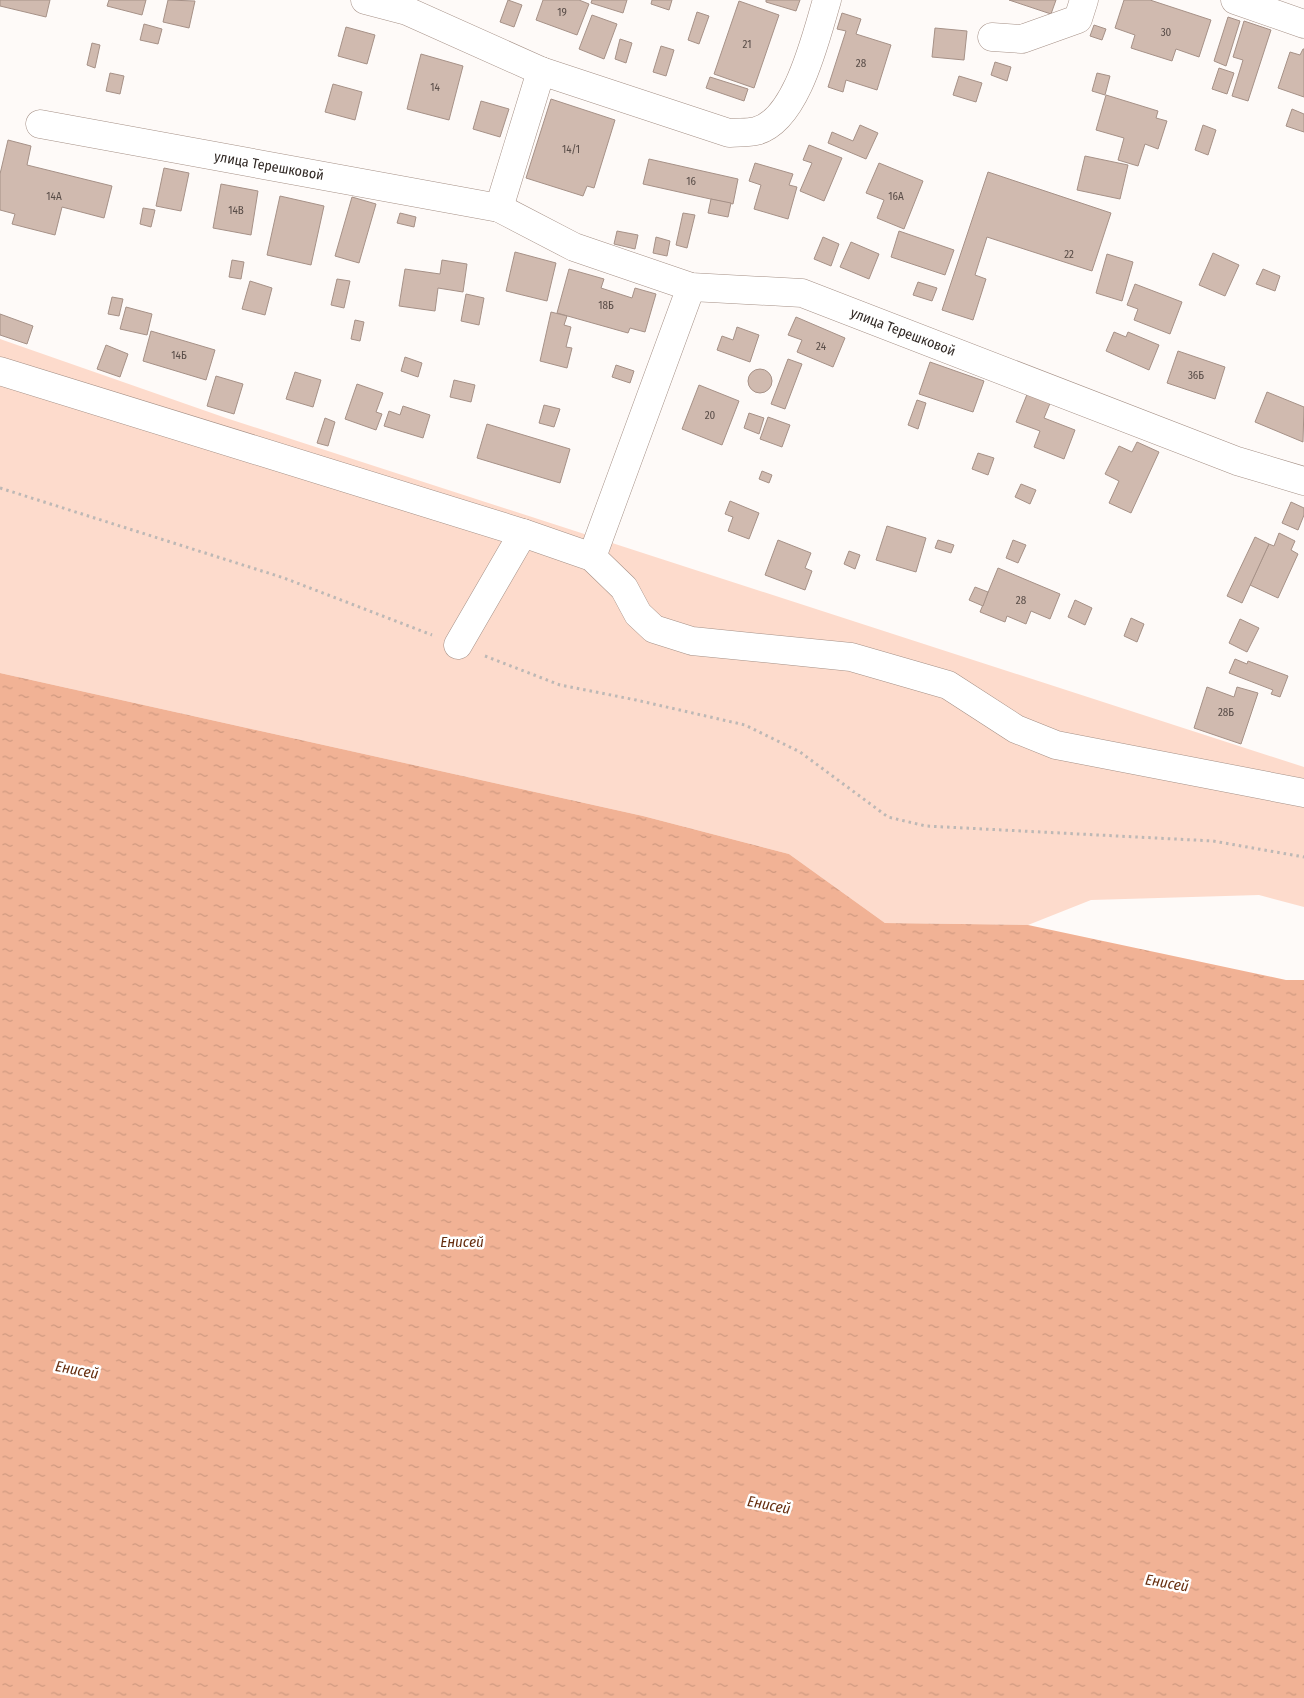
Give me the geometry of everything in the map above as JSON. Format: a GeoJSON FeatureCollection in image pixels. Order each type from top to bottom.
{"type":"FeatureCollection","features":[{"type":"Feature","properties":{"kind":"street"},"geometry":{"type":"LineString","coordinates":[[366,0],[410,6],[541,71],[729,132],[757,131],[776,120],[790,103],[801,80],[828,0]]}},
{"type":"Feature","properties":{"kind":"street"},"geometry":{"type":"LineString","coordinates":[[992,37],[1022,39],[1078,19],[1084,0]]}},
{"type":"Feature","properties":{"kind":"street"},"geometry":{"type":"LineString","coordinates":[[1235,0],[1304,24]]}},
{"type":"Feature","properties":{"kind":"street"},"geometry":{"type":"LineString","coordinates":[[499,208],[541,71]]}},
{"type":"Feature","properties":{"kind":"street","name":"улица Терешковой"},"geometry":{"type":"LineString","coordinates":[[40,124],[499,208],[574,247],[691,287],[802,293],[1238,461],[1304,481]]}},
{"type":"Feature","properties":{"kind":"street"},"geometry":{"type":"LineString","coordinates":[[592,557],[691,287]]}},
{"type":"Feature","properties":{"kind":"street"},"geometry":{"type":"LineString","coordinates":[[0,371],[523,533],[592,557],[624,588],[638,614],[654,629],[692,641],[851,657],[948,685],[1016,729],[1056,745],[1304,793]]}},
{"type":"Feature","properties":{"kind":"street"},"geometry":{"type":"LineString","coordinates":[[458,645],[523,533]]}},
{"type":"Feature","properties":{"kind":"path"},"geometry":{"type":"LineString","coordinates":[[0,488],[284,578],[560,685],[745,724],[800,752],[888,817],[926,826],[1213,841],[1304,857]]}},
{"type":"Feature","properties":{"kind":"shaded area"},"geometry":{"type":"Polygon","coordinates":[[[0,339],[226,418],[1304,767],[1304,907],[1259,895],[1091,900],[1028,925],[885,923],[789,854],[643,816],[0,673],[0,339]]]}},
{"type":"Feature","properties":{"kind":"water","name":"Енисей"},"geometry":{"type":"Polygon","coordinates":[[[0,673],[643,816],[789,854],[885,923],[1028,925],[1286,980],[1304,980],[1304,1698],[0,1698],[0,673]]]}},
{"type":"Feature","properties":{"kind":"building"},"geometry":{"type":"Polygon","coordinates":[[[0,0],[50,0],[46,17],[0,6],[0,0]]]}},
{"type":"Feature","properties":{"kind":"building"},"geometry":{"type":"Polygon","coordinates":[[[109,0],[146,0],[142,15],[107,6],[109,0]]]}},
{"type":"Feature","properties":{"kind":"building"},"geometry":{"type":"Polygon","coordinates":[[[168,0],[195,1],[189,28],[163,22],[168,0]]]}},
{"type":"Feature","properties":{"kind":"building"},"geometry":{"type":"Polygon","coordinates":[[[508,0],[522,5],[514,27],[500,22],[508,0]]]}},
{"type":"Feature","properties":{"kind":"building"},"geometry":{"type":"Polygon","coordinates":[[[543,0],[579,0],[589,4],[577,35],[536,20],[543,0]]]}},
{"type":"Feature","properties":{"kind":"building"},"geometry":{"type":"Polygon","coordinates":[[[592,0],[627,0],[623,13],[591,3],[592,0]]]}},
{"type":"Feature","properties":{"kind":"building"},"geometry":{"type":"Polygon","coordinates":[[[652,0],[672,0],[669,10],[651,4],[652,0]]]}},
{"type":"Feature","properties":{"kind":"building"},"geometry":{"type":"Polygon","coordinates":[[[766,0],[800,0],[796,11],[766,2],[766,0]]]}},
{"type":"Feature","properties":{"kind":"building"},"geometry":{"type":"Polygon","coordinates":[[[1009,0],[1056,0],[1051,14],[1009,0]]]}},
{"type":"Feature","properties":{"kind":"building"},"geometry":{"type":"Polygon","coordinates":[[[1124,0],[1150,0],[1211,20],[1199,57],[1176,49],[1172,61],[1131,48],[1135,35],[1115,28],[1124,0]]]}},
{"type":"Feature","properties":{"kind":"building"},"geometry":{"type":"Polygon","coordinates":[[[739,1],[779,15],[754,88],[714,74],[739,1]]]}},
{"type":"Feature","properties":{"kind":"building"},"geometry":{"type":"Polygon","coordinates":[[[697,12],[709,16],[699,44],[688,40],[697,12]]]}},
{"type":"Feature","properties":{"kind":"building"},"geometry":{"type":"Polygon","coordinates":[[[842,13],[861,19],[856,34],[891,45],[877,90],[846,80],[843,92],[828,87],[846,31],[837,29],[842,13]]]}},
{"type":"Feature","properties":{"kind":"building"},"geometry":{"type":"Polygon","coordinates":[[[592,15],[617,24],[604,59],[579,49],[592,15]]]}},
{"type":"Feature","properties":{"kind":"building"},"geometry":{"type":"Polygon","coordinates":[[[1228,17],[1240,21],[1226,66],[1214,61],[1228,17]]]}},
{"type":"Feature","properties":{"kind":"building"},"geometry":{"type":"Polygon","coordinates":[[[1244,21],[1271,30],[1248,101],[1232,96],[1243,60],[1233,57],[1244,21]]]}},
{"type":"Feature","properties":{"kind":"building"},"geometry":{"type":"Polygon","coordinates":[[[144,24],[162,29],[158,44],[140,40],[144,24]]]}},
{"type":"Feature","properties":{"kind":"building"},"geometry":{"type":"Polygon","coordinates":[[[1094,25],[1106,29],[1102,40],[1090,36],[1094,25]]]}},
{"type":"Feature","properties":{"kind":"building"},"geometry":{"type":"Polygon","coordinates":[[[346,27],[375,35],[367,64],[338,56],[346,27]]]}},
{"type":"Feature","properties":{"kind":"building"},"geometry":{"type":"Polygon","coordinates":[[[935,28],[967,31],[964,60],[932,57],[935,28]]]}},
{"type":"Feature","properties":{"kind":"building"},"geometry":{"type":"Polygon","coordinates":[[[620,39],[632,43],[626,63],[615,59],[620,39]]]}},
{"type":"Feature","properties":{"kind":"building"},"geometry":{"type":"Polygon","coordinates":[[[92,43],[100,45],[95,68],[87,65],[92,43]]]}},
{"type":"Feature","properties":{"kind":"building"},"geometry":{"type":"Polygon","coordinates":[[[661,46],[674,50],[666,76],[653,72],[661,46]]]}},
{"type":"Feature","properties":{"kind":"building"},"geometry":{"type":"Polygon","coordinates":[[[1303,49],[1304,97],[1278,88],[1290,52],[1300,55],[1303,49]]]}},
{"type":"Feature","properties":{"kind":"building"},"geometry":{"type":"Polygon","coordinates":[[[421,54],[463,66],[449,120],[407,109],[421,54]]]}},
{"type":"Feature","properties":{"kind":"building"},"geometry":{"type":"Polygon","coordinates":[[[995,62],[1011,67],[1007,81],[991,75],[995,62]]]}},
{"type":"Feature","properties":{"kind":"building"},"geometry":{"type":"Polygon","coordinates":[[[1219,68],[1234,73],[1227,94],[1212,89],[1219,68]]]}},
{"type":"Feature","properties":{"kind":"building"},"geometry":{"type":"Polygon","coordinates":[[[110,73],[124,76],[120,94],[106,91],[110,73]]]}},
{"type":"Feature","properties":{"kind":"building"},"geometry":{"type":"Polygon","coordinates":[[[1097,73],[1110,76],[1105,95],[1092,91],[1097,73]]]}},
{"type":"Feature","properties":{"kind":"building"},"geometry":{"type":"Polygon","coordinates":[[[959,76],[982,83],[976,102],[953,95],[959,76]]]}},
{"type":"Feature","properties":{"kind":"building"},"geometry":{"type":"Polygon","coordinates":[[[710,77],[748,89],[744,101],[706,88],[710,77]]]}},
{"type":"Feature","properties":{"kind":"building"},"geometry":{"type":"Polygon","coordinates":[[[333,84],[362,92],[355,120],[325,112],[333,84]]]}},
{"type":"Feature","properties":{"kind":"building"},"geometry":{"type":"Polygon","coordinates":[[[1106,95],[1158,111],[1156,118],[1167,121],[1158,149],[1145,144],[1138,166],[1118,160],[1124,138],[1096,130],[1106,95]]]}},
{"type":"Feature","properties":{"kind":"building"},"geometry":{"type":"Polygon","coordinates":[[[551,99],[615,120],[594,188],[587,186],[583,196],[526,178],[551,99]]]}},
{"type":"Feature","properties":{"kind":"building"},"geometry":{"type":"Polygon","coordinates":[[[481,101],[509,109],[500,137],[473,129],[481,101]]]}},
{"type":"Feature","properties":{"kind":"building"},"geometry":{"type":"Polygon","coordinates":[[[1292,109],[1304,114],[1304,132],[1286,126],[1292,109]]]}},
{"type":"Feature","properties":{"kind":"building"},"geometry":{"type":"Polygon","coordinates":[[[860,125],[878,133],[866,159],[828,143],[832,132],[853,141],[860,125]]]}},
{"type":"Feature","properties":{"kind":"building"},"geometry":{"type":"Polygon","coordinates":[[[1203,125],[1216,130],[1208,155],[1195,150],[1203,125]]]}},
{"type":"Feature","properties":{"kind":"building"},"geometry":{"type":"Polygon","coordinates":[[[8,140],[31,146],[27,165],[112,186],[104,218],[62,207],[55,235],[12,224],[15,214],[0,210],[0,174],[8,140]]]}},
{"type":"Feature","properties":{"kind":"building"},"geometry":{"type":"Polygon","coordinates":[[[809,145],[842,158],[824,201],[800,191],[812,163],[803,160],[809,145]]]}},
{"type":"Feature","properties":{"kind":"building"},"geometry":{"type":"Polygon","coordinates":[[[1085,156],[1128,165],[1120,199],[1077,190],[1085,156]]]}},
{"type":"Feature","properties":{"kind":"building"},"geometry":{"type":"Polygon","coordinates":[[[649,159],[738,179],[733,204],[643,184],[649,159]]]}},
{"type":"Feature","properties":{"kind":"building"},"geometry":{"type":"Polygon","coordinates":[[[755,163],[793,174],[789,185],[797,187],[788,219],[754,209],[761,185],[749,181],[755,163]]]}},
{"type":"Feature","properties":{"kind":"building"},"geometry":{"type":"Polygon","coordinates":[[[879,163],[923,181],[904,229],[877,218],[884,200],[866,193],[879,163]]]}},
{"type":"Feature","properties":{"kind":"building"},"geometry":{"type":"Polygon","coordinates":[[[164,168],[189,173],[181,211],[156,206],[164,168]]]}},
{"type":"Feature","properties":{"kind":"building"},"geometry":{"type":"Polygon","coordinates":[[[988,172],[1111,213],[1092,271],[987,237],[975,275],[986,279],[973,320],[942,310],[988,172]]]}},
{"type":"Feature","properties":{"kind":"building"},"geometry":{"type":"Polygon","coordinates":[[[221,184],[258,191],[251,235],[213,228],[221,184]]]}},
{"type":"Feature","properties":{"kind":"building"},"geometry":{"type":"Polygon","coordinates":[[[280,196],[324,206],[311,265],[267,255],[280,196]]]}},
{"type":"Feature","properties":{"kind":"building"},"geometry":{"type":"Polygon","coordinates":[[[352,197],[376,204],[359,263],[335,256],[352,197]]]}},
{"type":"Feature","properties":{"kind":"building"},"geometry":{"type":"Polygon","coordinates":[[[711,199],[731,203],[728,217],[708,213],[711,199]]]}},
{"type":"Feature","properties":{"kind":"building"},"geometry":{"type":"Polygon","coordinates":[[[143,208],[155,210],[151,227],[140,224],[143,208]]]}},
{"type":"Feature","properties":{"kind":"building"},"geometry":{"type":"Polygon","coordinates":[[[400,213],[416,217],[414,227],[397,223],[400,213]]]}},
{"type":"Feature","properties":{"kind":"building"},"geometry":{"type":"Polygon","coordinates":[[[683,213],[695,215],[687,248],[676,245],[683,213]]]}},
{"type":"Feature","properties":{"kind":"building"},"geometry":{"type":"Polygon","coordinates":[[[617,231],[638,235],[635,249],[614,244],[617,231]]]}},
{"type":"Feature","properties":{"kind":"building"},"geometry":{"type":"Polygon","coordinates":[[[899,231],[954,250],[945,275],[891,257],[899,231]]]}},
{"type":"Feature","properties":{"kind":"building"},"geometry":{"type":"Polygon","coordinates":[[[656,237],[670,241],[667,256],[653,253],[656,237]]]}},
{"type":"Feature","properties":{"kind":"building"},"geometry":{"type":"Polygon","coordinates":[[[823,237],[839,244],[831,266],[814,259],[823,237]]]}},
{"type":"Feature","properties":{"kind":"building"},"geometry":{"type":"Polygon","coordinates":[[[851,242],[879,254],[869,279],[840,267],[851,242]]]}},
{"type":"Feature","properties":{"kind":"building"},"geometry":{"type":"Polygon","coordinates":[[[515,252],[556,263],[547,301],[506,291],[515,252]]]}},
{"type":"Feature","properties":{"kind":"building"},"geometry":{"type":"Polygon","coordinates":[[[1213,253],[1239,265],[1225,296],[1199,285],[1213,253]]]}},
{"type":"Feature","properties":{"kind":"building"},"geometry":{"type":"Polygon","coordinates":[[[1107,254],[1133,262],[1122,301],[1096,293],[1107,254]]]}},
{"type":"Feature","properties":{"kind":"building"},"geometry":{"type":"Polygon","coordinates":[[[232,260],[244,262],[241,279],[229,277],[232,260]]]}},
{"type":"Feature","properties":{"kind":"building"},"geometry":{"type":"Polygon","coordinates":[[[442,260],[467,264],[463,292],[438,288],[435,311],[399,306],[405,269],[440,274],[442,260]]]}},
{"type":"Feature","properties":{"kind":"building"},"geometry":{"type":"Polygon","coordinates":[[[569,269],[604,279],[601,288],[632,298],[635,288],[656,294],[645,332],[630,328],[628,333],[557,313],[569,269]]]}},
{"type":"Feature","properties":{"kind":"building"},"geometry":{"type":"Polygon","coordinates":[[[1263,269],[1280,276],[1275,291],[1256,284],[1263,269]]]}},
{"type":"Feature","properties":{"kind":"building"},"geometry":{"type":"Polygon","coordinates":[[[337,279],[350,281],[344,308],[331,305],[337,279]]]}},
{"type":"Feature","properties":{"kind":"building"},"geometry":{"type":"Polygon","coordinates":[[[250,281],[272,288],[265,315],[242,309],[250,281]]]}},
{"type":"Feature","properties":{"kind":"building"},"geometry":{"type":"Polygon","coordinates":[[[918,282],[937,288],[932,301],[913,295],[918,282]]]}},
{"type":"Feature","properties":{"kind":"building"},"geometry":{"type":"Polygon","coordinates":[[[1135,284],[1182,302],[1170,334],[1134,320],[1138,309],[1127,305],[1135,284]]]}},
{"type":"Feature","properties":{"kind":"building"},"geometry":{"type":"Polygon","coordinates":[[[466,294],[484,298],[479,325],[461,321],[466,294]]]}},
{"type":"Feature","properties":{"kind":"building"},"geometry":{"type":"Polygon","coordinates":[[[112,297],[123,299],[119,316],[108,314],[112,297]]]}},
{"type":"Feature","properties":{"kind":"building"},"geometry":{"type":"Polygon","coordinates":[[[126,307],[152,314],[147,335],[120,329],[126,307]]]}},
{"type":"Feature","properties":{"kind":"building"},"geometry":{"type":"Polygon","coordinates":[[[551,312],[567,316],[564,325],[571,327],[566,347],[572,348],[567,368],[540,361],[551,312]]]}},
{"type":"Feature","properties":{"kind":"building"},"geometry":{"type":"Polygon","coordinates":[[[0,314],[33,326],[27,344],[0,335],[0,314]]]}},
{"type":"Feature","properties":{"kind":"building"},"geometry":{"type":"Polygon","coordinates":[[[796,317],[845,338],[833,367],[797,352],[802,340],[788,335],[796,317]]]}},
{"type":"Feature","properties":{"kind":"building"},"geometry":{"type":"Polygon","coordinates":[[[355,320],[364,322],[360,341],[351,339],[355,320]]]}},
{"type":"Feature","properties":{"kind":"building"},"geometry":{"type":"Polygon","coordinates":[[[737,327],[759,335],[750,362],[717,350],[722,336],[733,340],[737,327]]]}},
{"type":"Feature","properties":{"kind":"building"},"geometry":{"type":"Polygon","coordinates":[[[151,331],[215,350],[206,380],[143,361],[151,331]]]}},
{"type":"Feature","properties":{"kind":"building"},"geometry":{"type":"Polygon","coordinates":[[[1114,332],[1126,337],[1128,332],[1159,345],[1149,370],[1106,351],[1114,332]]]}},
{"type":"Feature","properties":{"kind":"building"},"geometry":{"type":"Polygon","coordinates":[[[106,345],[128,354],[120,377],[97,369],[106,345]]]}},
{"type":"Feature","properties":{"kind":"building"},"geometry":{"type":"Polygon","coordinates":[[[1178,351],[1225,367],[1215,399],[1167,383],[1178,351]]]}},
{"type":"Feature","properties":{"kind":"building"},"geometry":{"type":"Polygon","coordinates":[[[405,357],[422,363],[418,377],[401,371],[405,357]]]}},
{"type":"Feature","properties":{"kind":"building"},"geometry":{"type":"Polygon","coordinates":[[[788,359],[802,364],[785,409],[771,404],[788,359]]]}},
{"type":"Feature","properties":{"kind":"building"},"geometry":{"type":"Polygon","coordinates":[[[930,362],[984,381],[973,412],[919,394],[930,362]]]}},
{"type":"Feature","properties":{"kind":"building"},"geometry":{"type":"Polygon","coordinates":[[[616,365],[634,371],[630,383],[612,377],[616,365]]]}},
{"type":"Feature","properties":{"kind":"building"},"geometry":{"type":"Polygon","coordinates":[[[755,369],[765,369],[772,376],[772,386],[765,393],[755,393],[748,386],[748,376],[755,369]]]}},
{"type":"Feature","properties":{"kind":"building"},"geometry":{"type":"Polygon","coordinates":[[[295,372],[321,380],[313,407],[286,399],[295,372]]]}},
{"type":"Feature","properties":{"kind":"building"},"geometry":{"type":"Polygon","coordinates":[[[216,376],[243,384],[234,414],[207,406],[216,376]]]}},
{"type":"Feature","properties":{"kind":"building"},"geometry":{"type":"Polygon","coordinates":[[[454,380],[475,385],[471,402],[450,397],[454,380]]]}},
{"type":"Feature","properties":{"kind":"building"},"geometry":{"type":"Polygon","coordinates":[[[357,384],[383,393],[376,412],[382,414],[376,430],[345,419],[357,384]]]}},
{"type":"Feature","properties":{"kind":"building"},"geometry":{"type":"Polygon","coordinates":[[[699,385],[739,401],[722,445],[682,429],[699,385]]]}},
{"type":"Feature","properties":{"kind":"building"},"geometry":{"type":"Polygon","coordinates":[[[1028,392],[1051,401],[1044,418],[1075,430],[1064,459],[1034,447],[1040,431],[1016,422],[1028,392]]]}},
{"type":"Feature","properties":{"kind":"building"},"geometry":{"type":"Polygon","coordinates":[[[1267,392],[1304,407],[1303,442],[1255,422],[1267,392]]]}},
{"type":"Feature","properties":{"kind":"building"},"geometry":{"type":"Polygon","coordinates":[[[917,400],[926,403],[918,429],[908,425],[917,400]]]}},
{"type":"Feature","properties":{"kind":"building"},"geometry":{"type":"Polygon","coordinates":[[[544,405],[560,409],[554,427],[539,423],[544,405]]]}},
{"type":"Feature","properties":{"kind":"building"},"geometry":{"type":"Polygon","coordinates":[[[403,406],[430,415],[423,438],[384,426],[389,411],[400,415],[403,406]]]}},
{"type":"Feature","properties":{"kind":"building"},"geometry":{"type":"Polygon","coordinates":[[[749,413],[764,418],[759,434],[744,428],[749,413]]]}},
{"type":"Feature","properties":{"kind":"building"},"geometry":{"type":"Polygon","coordinates":[[[768,417],[790,425],[782,447],[760,439],[768,417]]]}},
{"type":"Feature","properties":{"kind":"building"},"geometry":{"type":"Polygon","coordinates":[[[325,418],[335,422],[328,446],[317,443],[325,418]]]}},
{"type":"Feature","properties":{"kind":"building"},"geometry":{"type":"Polygon","coordinates":[[[487,424],[570,449],[560,483],[477,458],[487,424]]]}},
{"type":"Feature","properties":{"kind":"building"},"geometry":{"type":"Polygon","coordinates":[[[1137,442],[1159,452],[1131,513],[1109,503],[1119,481],[1105,474],[1119,446],[1132,452],[1137,442]]]}},
{"type":"Feature","properties":{"kind":"building"},"geometry":{"type":"Polygon","coordinates":[[[978,453],[994,458],[988,475],[972,469],[978,453]]]}},
{"type":"Feature","properties":{"kind":"building"},"geometry":{"type":"Polygon","coordinates":[[[762,471],[772,475],[769,483],[759,479],[762,471]]]}},
{"type":"Feature","properties":{"kind":"building"},"geometry":{"type":"Polygon","coordinates":[[[1021,484],[1036,490],[1030,504],[1015,497],[1021,484]]]}},
{"type":"Feature","properties":{"kind":"building"},"geometry":{"type":"Polygon","coordinates":[[[730,501],[759,513],[749,539],[728,531],[733,517],[725,514],[730,501]]]}},
{"type":"Feature","properties":{"kind":"building"},"geometry":{"type":"Polygon","coordinates":[[[1291,502],[1304,508],[1304,515],[1298,530],[1282,523],[1291,502]]]}},
{"type":"Feature","properties":{"kind":"building"},"geometry":{"type":"Polygon","coordinates":[[[887,526],[926,538],[916,572],[876,560],[887,526]]]}},
{"type":"Feature","properties":{"kind":"building"},"geometry":{"type":"Polygon","coordinates":[[[1279,533],[1295,541],[1291,550],[1298,554],[1278,598],[1250,585],[1269,544],[1274,546],[1279,533]]]}},
{"type":"Feature","properties":{"kind":"building"},"geometry":{"type":"Polygon","coordinates":[[[1255,537],[1269,544],[1242,603],[1227,596],[1255,537]]]}},
{"type":"Feature","properties":{"kind":"building"},"geometry":{"type":"Polygon","coordinates":[[[778,540],[811,553],[805,568],[812,571],[805,590],[765,575],[778,540]]]}},
{"type":"Feature","properties":{"kind":"building"},"geometry":{"type":"Polygon","coordinates":[[[938,540],[954,545],[951,553],[935,548],[938,540]]]}},
{"type":"Feature","properties":{"kind":"building"},"geometry":{"type":"Polygon","coordinates":[[[1013,540],[1026,545],[1018,563],[1006,558],[1013,540]]]}},
{"type":"Feature","properties":{"kind":"building"},"geometry":{"type":"Polygon","coordinates":[[[849,551],[860,555],[855,569],[844,564],[849,551]]]}},
{"type":"Feature","properties":{"kind":"building"},"geometry":{"type":"Polygon","coordinates":[[[998,568],[1060,594],[1050,619],[1031,611],[1026,624],[1007,616],[1005,622],[980,612],[998,568]]]}},
{"type":"Feature","properties":{"kind":"building"},"geometry":{"type":"Polygon","coordinates":[[[975,587],[988,592],[983,606],[969,600],[975,587]]]}},
{"type":"Feature","properties":{"kind":"building"},"geometry":{"type":"Polygon","coordinates":[[[1075,600],[1092,608],[1085,625],[1068,617],[1075,600]]]}},
{"type":"Feature","properties":{"kind":"building"},"geometry":{"type":"Polygon","coordinates":[[[1131,618],[1144,624],[1137,642],[1124,636],[1131,618]]]}},
{"type":"Feature","properties":{"kind":"building"},"geometry":{"type":"Polygon","coordinates":[[[1240,619],[1259,628],[1247,652],[1229,643],[1240,619]]]}},
{"type":"Feature","properties":{"kind":"building"},"geometry":{"type":"Polygon","coordinates":[[[1235,659],[1247,664],[1248,661],[1288,676],[1280,697],[1271,694],[1273,690],[1229,673],[1235,659]]]}},
{"type":"Feature","properties":{"kind":"building"},"geometry":{"type":"Polygon","coordinates":[[[1207,687],[1234,697],[1237,687],[1258,693],[1241,744],[1194,728],[1207,687]]]}}]}
